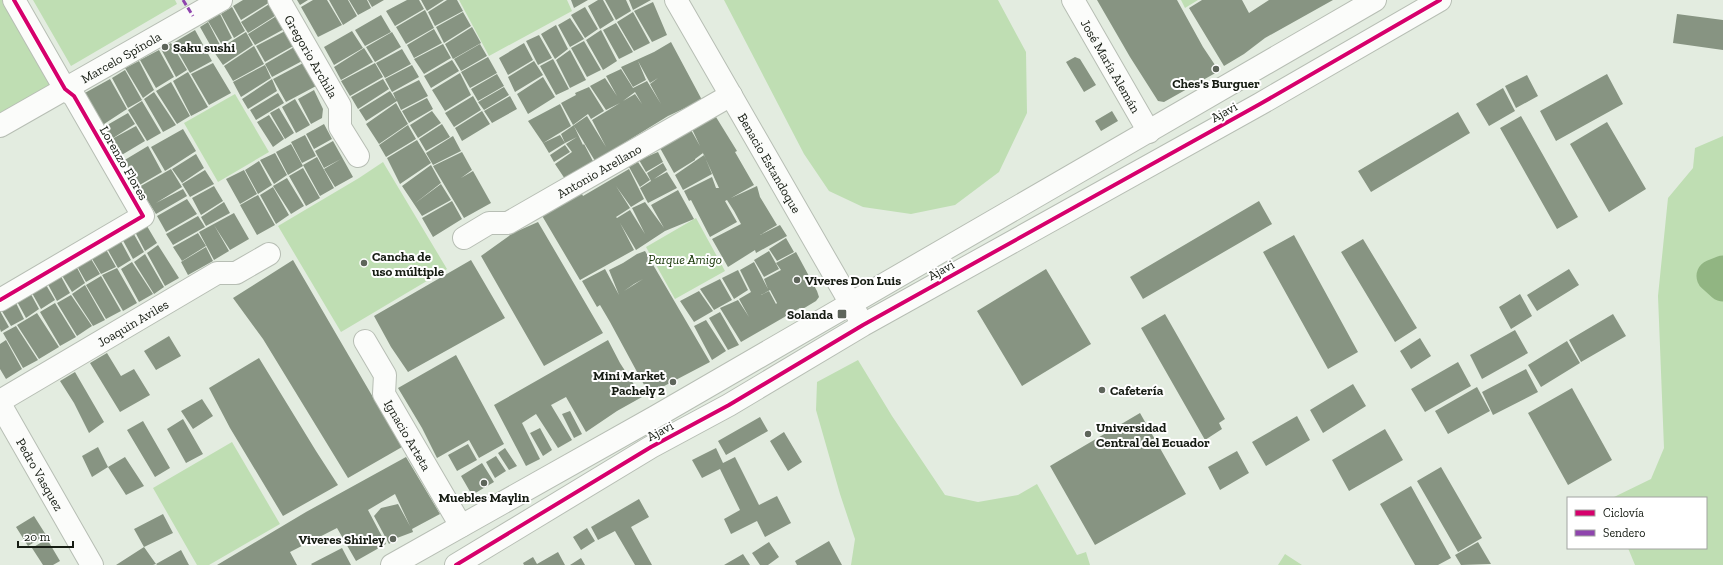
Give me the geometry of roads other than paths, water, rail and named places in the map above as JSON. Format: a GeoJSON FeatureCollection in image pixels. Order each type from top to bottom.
{"type":"FeatureCollection","features":[{"type":"Feature","properties":{"kind":"street","name":"Lorenzo Flores"},"geometry":{"type":"LineString","coordinates":[[0,300],[143,216],[74,96],[65,89],[14,0]]}},
{"type":"Feature","properties":{"kind":"street","name":"Marcelo Spínola"},"geometry":{"type":"LineString","coordinates":[[0,126],[65,89],[188,8],[221,0]]}},
{"type":"Feature","properties":{"kind":"street","name":"Gregorio Archila"},"geometry":{"type":"LineString","coordinates":[[279,0],[340,106],[340,127],[358,156]]}},
{"type":"Feature","properties":{"kind":"street","name":"Benacio Estandoque"},"geometry":{"type":"LineString","coordinates":[[676,0],[863,326]]}},
{"type":"Feature","properties":{"kind":"street","name":"José María Alemán"},"geometry":{"type":"LineString","coordinates":[[1073,0],[1149,132]]}},
{"type":"Feature","properties":{"kind":"street","name":"Ajavi"},"geometry":{"type":"LineString","coordinates":[[392,565],[656,416],[1149,132],[1352,6],[1375,0]]}},
{"type":"Feature","properties":{"kind":"street","name":"Ajavi"},"geometry":{"type":"LineString","coordinates":[[456,565],[651,446],[729,405],[863,326],[1254,107],[1440,0]]}},
{"type":"Feature","properties":{"kind":"street","name":"Antonio Arellano"},"geometry":{"type":"LineString","coordinates":[[464,238],[489,223],[508,223],[731,95]]}},
{"type":"Feature","properties":{"kind":"street","name":"Joaquin Aviles"},"geometry":{"type":"LineString","coordinates":[[0,403],[217,273],[236,273],[268,254]]}},
{"type":"Feature","properties":{"kind":"street","name":"Ignacio Arteta"},"geometry":{"type":"LineString","coordinates":[[366,341],[385,375],[384,394],[460,526]]}},
{"type":"Feature","properties":{"kind":"street","name":"Pedro Vasquez"},"geometry":{"type":"LineString","coordinates":[[0,403],[92,565]]}},
{"type":"Feature","properties":{"kind":"waterway"},"geometry":{"type":"LineString","coordinates":[[1723,272],[1713,276],[1723,285]]}},
{"type":"Feature","properties":{"kind":"place","name":"Saku sushi"},"geometry":{"type":"Point","coordinates":[165,47]}},
{"type":"Feature","properties":{"kind":"place","name":"Ches's Burguer"},"geometry":{"type":"Point","coordinates":[1216,69]}},
{"type":"Feature","properties":{"kind":"place","name":"Cancha de uso múltiple"},"geometry":{"type":"Point","coordinates":[364,263]}},
{"type":"Feature","properties":{"kind":"place","name":"Viveres Don Luis"},"geometry":{"type":"Point","coordinates":[797,280]}},
{"type":"Feature","properties":{"kind":"place","name":"Solanda"},"geometry":{"type":"Point","coordinates":[842,314]}},
{"type":"Feature","properties":{"kind":"place","name":"Mini Market Pachely 2"},"geometry":{"type":"Point","coordinates":[673,382]}},
{"type":"Feature","properties":{"kind":"place","name":"Cafetería"},"geometry":{"type":"Point","coordinates":[1102,390]}},
{"type":"Feature","properties":{"kind":"place","name":"Universidad Central del Ecuador"},"geometry":{"type":"Point","coordinates":[1088,434]}},
{"type":"Feature","properties":{"kind":"place","name":"Muebles Maylin"},"geometry":{"type":"Point","coordinates":[484,483]}},
{"type":"Feature","properties":{"kind":"place","name":"Viveres Shirley"},"geometry":{"type":"Point","coordinates":[393,539]}},
{"type":"Feature","properties":{"kind":"park label","name":"Parque Amigo"},"geometry":{"type":"Point","coordinates":[685,259]}}]}
